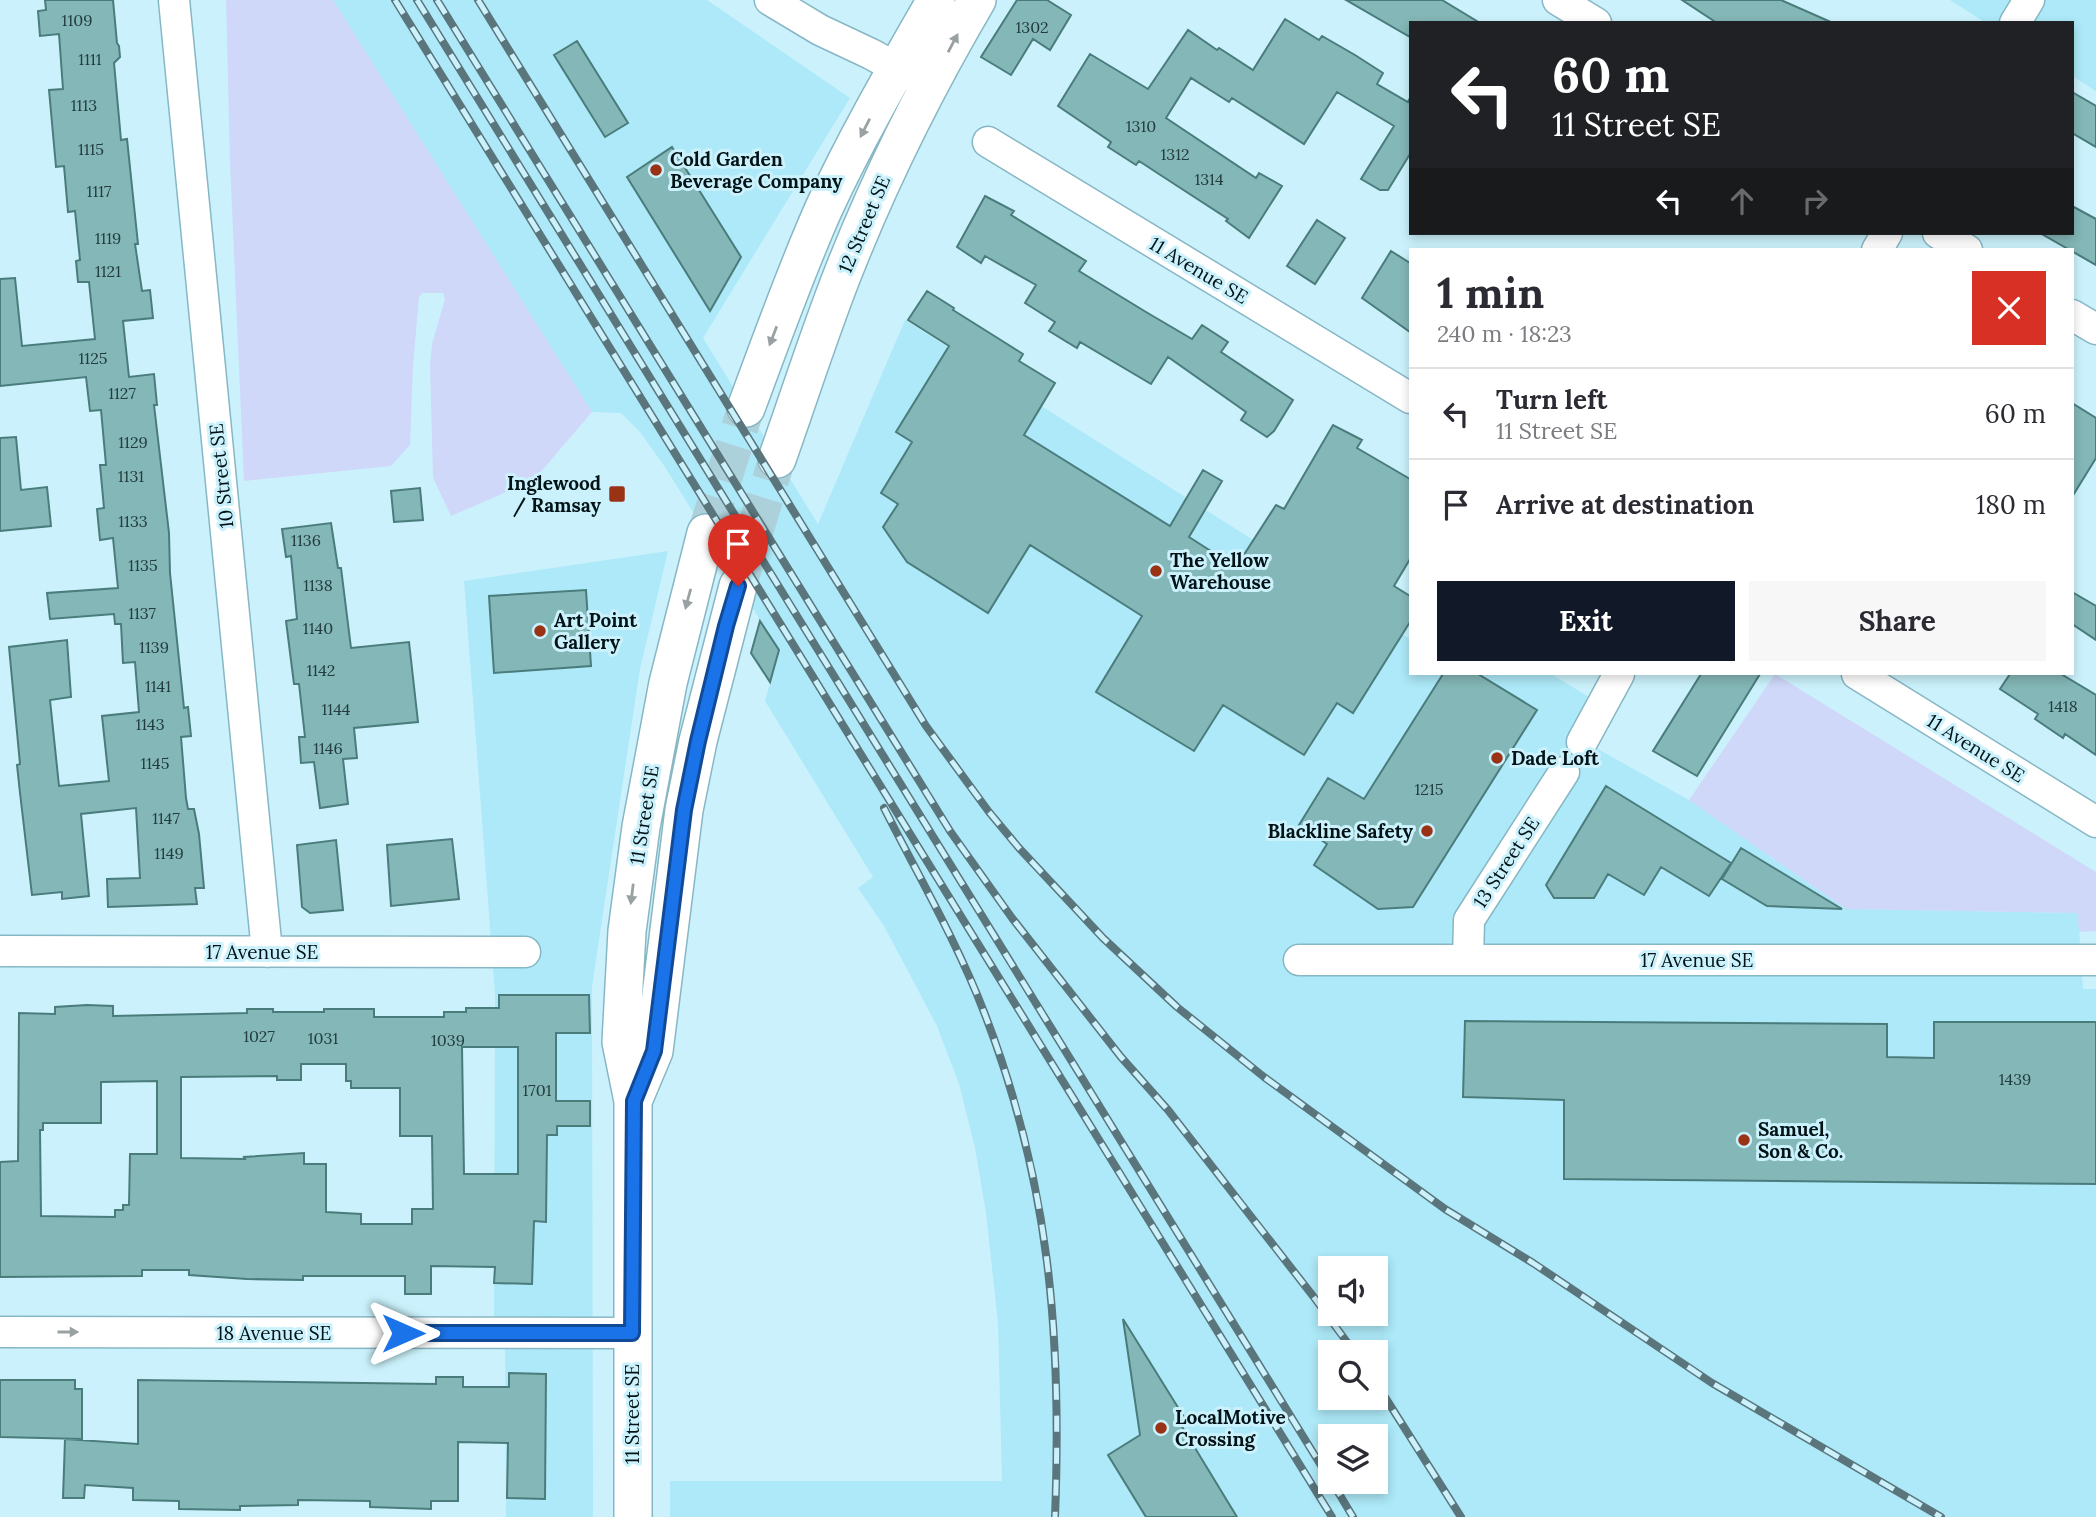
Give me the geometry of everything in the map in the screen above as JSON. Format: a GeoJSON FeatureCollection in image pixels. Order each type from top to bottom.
{"type":"FeatureCollection","features":[{"type":"Feature","properties":{"kind":"street","name":"10 Street SE"},"geometry":{"type":"LineString","coordinates":[[174,0],[267,952]]}},
{"type":"Feature","properties":{"kind":"street"},"geometry":{"type":"LineString","coordinates":[[770,0],[820,30],[929,86]]}},
{"type":"Feature","properties":{"kind":"street","name":"12 Street SE"},"geometry":{"type":"LineString","coordinates":[[746,408],[825,206],[936,0]]}},
{"type":"Feature","properties":{"kind":"street","name":"12 Street SE"},"geometry":{"type":"LineString","coordinates":[[777,459],[842,274],[880,185],[929,86],[977,0]]}},
{"type":"Feature","properties":{"kind":"street"},"geometry":{"type":"LineString","coordinates":[[1559,0],[1592,21]]}},
{"type":"Feature","properties":{"kind":"street"},"geometry":{"type":"LineString","coordinates":[[2016,21],[2029,0]]}},
{"type":"Feature","properties":{"kind":"street","name":"11 Avenue SE"},"geometry":{"type":"LineString","coordinates":[[988,142],[1409,397]]}},
{"type":"Feature","properties":{"kind":"street"},"geometry":{"type":"LineString","coordinates":[[1941,235],[1964,248]]}},
{"type":"Feature","properties":{"kind":"street"},"geometry":{"type":"LineString","coordinates":[[2074,316],[2096,330]]}},
{"type":"Feature","properties":{"kind":"street","name":"11 Street SE"},"geometry":{"type":"LineString","coordinates":[[633,1517],[634,1101],[621,1042],[623,980],[641,827],[668,683],[706,533]]}},
{"type":"Feature","properties":{"kind":"street","name":"11 Street SE"},"geometry":{"type":"LineString","coordinates":[[634,1101],[654,1051],[684,810],[704,716],[738,586]]}},
{"type":"Feature","properties":{"kind":"street"},"geometry":{"type":"LineString","coordinates":[[1582,743],[1618,675]]}},
{"type":"Feature","properties":{"kind":"street","name":"11 Avenue SE"},"geometry":{"type":"LineString","coordinates":[[1859,675],[2096,822]]}},
{"type":"Feature","properties":{"kind":"street","name":"13 Street SE"},"geometry":{"type":"LineString","coordinates":[[1468,960],[1469,920],[1564,772]]}},
{"type":"Feature","properties":{"kind":"street","name":"17 Avenue SE"},"geometry":{"type":"LineString","coordinates":[[0,951],[524,952]]}},
{"type":"Feature","properties":{"kind":"street","name":"17 Avenue SE"},"geometry":{"type":"LineString","coordinates":[[1299,960],[2096,960]]}},
{"type":"Feature","properties":{"kind":"street","name":"18 Avenue SE"},"geometry":{"type":"LineString","coordinates":[[0,1332],[632,1333]]}},
{"type":"Feature","properties":{"kind":"shaded area"},"geometry":{"type":"Polygon","coordinates":[[[226,0],[333,0],[592,412],[534,480],[451,516],[433,478],[430,365],[432,344],[445,299],[443,293],[422,293],[419,297],[413,366],[410,445],[391,466],[244,481],[226,0]]]}},
{"type":"Feature","properties":{"kind":"shaded area"},"geometry":{"type":"Polygon","coordinates":[[[333,0],[707,0],[850,98],[703,338],[818,524],[905,320],[1409,638],[1409,675],[1553,675],[1594,700],[1571,734],[1689,800],[1846,909],[2078,913],[2083,989],[2096,989],[2096,1517],[670,1517],[670,1481],[1002,1481],[998,1323],[986,1213],[975,1148],[959,1084],[937,1026],[884,926],[858,888],[873,877],[765,701],[779,650],[665,467],[640,432],[621,413],[592,412],[333,0]]]}},
{"type":"Feature","properties":{"kind":"shaded area"},"geometry":{"type":"Polygon","coordinates":[[[1950,0],[2096,0],[2096,91],[2074,77],[2074,21],[1983,21],[1950,0]]]}},
{"type":"Feature","properties":{"kind":"shaded area"},"geometry":{"type":"Polygon","coordinates":[[[668,551],[640,669],[592,986],[593,1517],[506,1517],[505,1333],[494,1332],[495,994],[464,581],[668,551]]]}},
{"type":"Feature","properties":{"kind":"shaded area"},"geometry":{"type":"Polygon","coordinates":[[[1777,675],[2096,872],[2096,931],[2079,932],[2077,913],[1846,909],[1689,800],[1777,675]]]}},
{"type":"Feature","properties":{"kind":"building"},"geometry":{"type":"Polygon","coordinates":[[[45,0],[113,0],[120,57],[114,63],[121,140],[127,139],[138,244],[135,244],[142,291],[150,290],[153,318],[123,321],[129,377],[154,374],[157,405],[154,405],[169,533],[170,573],[184,708],[188,707],[191,736],[181,737],[186,798],[188,809],[194,809],[199,834],[204,888],[195,888],[197,904],[108,907],[107,879],[140,878],[136,808],[81,814],[89,896],[62,899],[62,892],[32,895],[17,765],[20,764],[9,647],[67,640],[71,697],[50,700],[59,786],[109,781],[102,716],[139,712],[135,662],[123,663],[121,624],[115,624],[114,614],[50,619],[47,593],[118,588],[113,538],[100,540],[97,509],[104,508],[100,465],[106,465],[101,410],[90,411],[86,377],[0,386],[0,279],[15,278],[22,346],[95,339],[89,282],[78,282],[76,261],[80,260],[75,211],[68,212],[64,166],[56,167],[49,90],[63,89],[59,34],[40,36],[38,11],[46,10],[45,0]]]}},
{"type":"Feature","properties":{"kind":"building"},"geometry":{"type":"Polygon","coordinates":[[[1017,0],[1047,0],[1071,15],[1050,50],[1033,39],[1011,75],[981,57],[1017,0]]]}},
{"type":"Feature","properties":{"kind":"building"},"geometry":{"type":"Polygon","coordinates":[[[1346,0],[1442,0],[1477,21],[1409,21],[1409,36],[1346,0]]]}},
{"type":"Feature","properties":{"kind":"building"},"geometry":{"type":"Polygon","coordinates":[[[1682,0],[1781,0],[1828,21],[1714,21],[1682,0]]]}},
{"type":"Feature","properties":{"kind":"building"},"geometry":{"type":"Polygon","coordinates":[[[1285,19],[1319,40],[1322,36],[1383,73],[1377,84],[1408,102],[1409,100],[1409,156],[1388,190],[1380,190],[1361,179],[1394,126],[1337,92],[1304,144],[1232,98],[1229,102],[1191,78],[1166,118],[1256,178],[1259,173],[1282,186],[1249,238],[1226,221],[1228,219],[1139,161],[1136,165],[1108,147],[1111,142],[1058,106],[1090,54],[1148,89],[1188,30],[1253,70],[1285,19]]]}},
{"type":"Feature","properties":{"kind":"building"},"geometry":{"type":"Polygon","coordinates":[[[577,41],[628,123],[605,137],[554,55],[577,41]]]}},
{"type":"Feature","properties":{"kind":"building"},"geometry":{"type":"Polygon","coordinates":[[[2074,93],[2096,106],[2096,147],[2074,134],[2074,93]]]}},
{"type":"Feature","properties":{"kind":"building","name":"Cold Garden Beverage Company"},"geometry":{"type":"Polygon","coordinates":[[[672,147],[741,257],[710,311],[627,177],[672,147]]]}},
{"type":"Feature","properties":{"kind":"building"},"geometry":{"type":"Polygon","coordinates":[[[985,196],[1014,211],[1011,215],[1086,261],[1079,271],[1146,312],[1192,339],[1202,325],[1228,342],[1221,352],[1293,400],[1274,431],[1267,437],[1241,420],[1246,412],[1168,357],[1151,384],[1080,342],[1077,348],[1049,331],[1055,322],[1025,303],[1036,285],[985,256],[981,263],[957,247],[985,196]]]}},
{"type":"Feature","properties":{"kind":"building"},"geometry":{"type":"Polygon","coordinates":[[[2074,207],[2096,219],[2096,265],[2074,252],[2074,248],[2066,248],[2044,235],[2074,235],[2074,207]]]}},
{"type":"Feature","properties":{"kind":"building"},"geometry":{"type":"Polygon","coordinates":[[[1317,220],[1345,238],[1315,284],[1287,266],[1317,220]]]}},
{"type":"Feature","properties":{"kind":"building"},"geometry":{"type":"Polygon","coordinates":[[[1391,251],[1409,262],[1409,331],[1362,298],[1391,251]]]}},
{"type":"Feature","properties":{"kind":"building","name":"The Yellow Warehouse"},"geometry":{"type":"Polygon","coordinates":[[[927,291],[1023,354],[1019,361],[1055,383],[1024,435],[1170,526],[1203,470],[1222,481],[1189,537],[1236,567],[1276,505],[1284,509],[1333,425],[1362,440],[1357,448],[1409,478],[1409,561],[1394,586],[1409,595],[1409,624],[1353,713],[1337,703],[1304,755],[1223,705],[1194,751],[1096,692],[1142,616],[1030,545],[988,613],[907,562],[883,527],[898,504],[881,493],[912,442],[896,432],[949,346],[908,320],[927,291]]]}},
{"type":"Feature","properties":{"kind":"building"},"geometry":{"type":"Polygon","coordinates":[[[2074,404],[2096,418],[2096,458],[2074,494],[2074,404]]]}},
{"type":"Feature","properties":{"kind":"building"},"geometry":{"type":"Polygon","coordinates":[[[16,437],[21,490],[47,487],[51,526],[0,531],[0,438],[16,437]]]}},
{"type":"Feature","properties":{"kind":"building"},"geometry":{"type":"Polygon","coordinates":[[[420,488],[423,520],[394,522],[391,491],[420,488]]]}},
{"type":"Feature","properties":{"kind":"building"},"geometry":{"type":"Polygon","coordinates":[[[331,523],[338,568],[341,568],[351,648],[409,642],[418,722],[354,728],[357,758],[343,759],[348,804],[320,808],[314,762],[301,763],[299,737],[305,737],[299,684],[294,684],[286,621],[297,619],[291,556],[286,557],[282,529],[331,523]]]}},
{"type":"Feature","properties":{"kind":"building","name":"Art Point Gallery"},"geometry":{"type":"Polygon","coordinates":[[[586,590],[591,666],[494,673],[489,596],[586,590]]]}},
{"type":"Feature","properties":{"kind":"building"},"geometry":{"type":"Polygon","coordinates":[[[2074,593],[2096,606],[2096,640],[2074,625],[2074,593]]]}},
{"type":"Feature","properties":{"kind":"building"},"geometry":{"type":"Polygon","coordinates":[[[760,621],[779,650],[770,682],[751,653],[760,621]]]}},
{"type":"Feature","properties":{"kind":"building"},"geometry":{"type":"Polygon","coordinates":[[[1442,675],[1480,675],[1537,710],[1413,907],[1378,909],[1314,865],[1327,844],[1299,825],[1328,778],[1364,799],[1442,675]]]}},
{"type":"Feature","properties":{"kind":"building"},"geometry":{"type":"Polygon","coordinates":[[[1700,675],[1759,675],[1697,776],[1653,751],[1700,675]]]}},
{"type":"Feature","properties":{"kind":"building"},"geometry":{"type":"Polygon","coordinates":[[[2009,675],[2063,675],[2096,695],[2096,755],[2065,734],[2063,738],[2035,719],[2038,714],[2000,689],[2009,675]]]}},
{"type":"Feature","properties":{"kind":"building"},"geometry":{"type":"Polygon","coordinates":[[[1606,786],[1731,863],[1709,896],[1661,867],[1644,895],[1608,874],[1594,898],[1554,898],[1546,885],[1606,786]]]}},
{"type":"Feature","properties":{"kind":"building"},"geometry":{"type":"Polygon","coordinates":[[[452,839],[459,899],[391,906],[387,845],[452,839]]]}},
{"type":"Feature","properties":{"kind":"building"},"geometry":{"type":"Polygon","coordinates":[[[336,840],[343,910],[310,913],[302,907],[297,845],[336,840]]]}},
{"type":"Feature","properties":{"kind":"building"},"geometry":{"type":"Polygon","coordinates":[[[1741,848],[1842,909],[1767,906],[1722,879],[1741,848]]]}},
{"type":"Feature","properties":{"kind":"building"},"geometry":{"type":"Polygon","coordinates":[[[499,995],[589,995],[590,1033],[556,1033],[556,1101],[590,1101],[590,1126],[557,1126],[557,1135],[547,1135],[546,1222],[534,1221],[532,1284],[494,1283],[495,1267],[431,1266],[431,1294],[405,1294],[405,1276],[247,1279],[189,1275],[189,1270],[142,1270],[142,1276],[0,1277],[0,1162],[18,1161],[19,1013],[55,1014],[55,1007],[87,1005],[113,1006],[113,1016],[247,1013],[247,1009],[324,1012],[324,1009],[374,1009],[374,1017],[444,1017],[444,1012],[466,1012],[466,1008],[499,1008],[499,995]],[[462,1047],[464,1174],[518,1174],[518,1047],[462,1047]],[[301,1064],[301,1080],[277,1080],[277,1076],[181,1077],[181,1158],[245,1159],[244,1157],[304,1153],[304,1164],[326,1164],[326,1212],[361,1214],[361,1224],[412,1224],[412,1209],[433,1209],[432,1136],[400,1136],[400,1088],[351,1088],[351,1081],[346,1081],[346,1064],[301,1064]],[[157,1081],[101,1082],[101,1123],[43,1123],[43,1130],[40,1130],[41,1216],[115,1217],[115,1210],[123,1210],[123,1205],[129,1205],[130,1154],[157,1154],[157,1081]]]}},
{"type":"Feature","properties":{"kind":"building","name":"Samuel, Son & Co."},"geometry":{"type":"Polygon","coordinates":[[[1465,1021],[1887,1024],[1887,1057],[1934,1058],[1934,1022],[2096,1022],[2096,1184],[1564,1179],[1564,1100],[1463,1097],[1465,1021]]]}},
{"type":"Feature","properties":{"kind":"building","name":"LocalMotive Crossing"},"geometry":{"type":"Polygon","coordinates":[[[1123,1319],[1184,1417],[1178,1420],[1237,1517],[1146,1517],[1108,1455],[1140,1435],[1123,1319]]]}},
{"type":"Feature","properties":{"kind":"building"},"geometry":{"type":"Polygon","coordinates":[[[509,1373],[546,1374],[545,1499],[507,1498],[508,1443],[458,1442],[458,1501],[431,1501],[431,1509],[370,1507],[370,1501],[298,1500],[298,1505],[240,1506],[240,1510],[179,1509],[179,1501],[133,1500],[133,1488],[85,1485],[84,1498],[63,1498],[65,1439],[138,1444],[138,1380],[436,1384],[436,1377],[463,1377],[463,1387],[509,1387],[509,1373]]]}},
{"type":"Feature","properties":{"kind":"building"},"geometry":{"type":"Polygon","coordinates":[[[0,1380],[75,1380],[75,1389],[82,1389],[82,1439],[0,1437],[0,1380]]]}},
{"type":"Feature","properties":{"kind":"tunnel"},"geometry":{"type":"LineString","coordinates":[[706,533],[746,408]]}},
{"type":"Feature","properties":{"kind":"tunnel"},"geometry":{"type":"LineString","coordinates":[[738,586],[777,459]]}},
{"type":"Feature","properties":{"kind":"railway"},"geometry":{"type":"LineString","coordinates":[[395,0],[1332,1517]]}},
{"type":"Feature","properties":{"kind":"railway"},"geometry":{"type":"LineString","coordinates":[[417,0],[1318,1461]]}},
{"type":"Feature","properties":{"kind":"railway"},"geometry":{"type":"LineString","coordinates":[[437,0],[950,831],[1012,918],[1121,1057],[1168,1110],[1345,1340]]}},
{"type":"Feature","properties":{"kind":"railway"},"geometry":{"type":"LineString","coordinates":[[478,0],[926,726],[1019,848],[1103,938],[1177,1007],[1264,1077],[1445,1209],[1533,1263],[1712,1383],[1941,1517]]}},
{"type":"Feature","properties":{"kind":"railway"},"geometry":{"type":"LineString","coordinates":[[884,808],[973,986],[1006,1075],[1024,1137],[1047,1261],[1053,1323],[1057,1451],[1055,1517]]}},
{"type":"Feature","properties":{"kind":"railway"},"geometry":{"type":"LineString","coordinates":[[1388,1402],[1461,1517]]}},
{"type":"Feature","properties":{"kind":"railway"},"geometry":{"type":"LineString","coordinates":[[1339,1494],[1353,1517]]}},
{"type":"Feature","properties":{"kind":"place","name":"Cold Garden Beverage Company"},"geometry":{"type":"Point","coordinates":[656,170]}},
{"type":"Feature","properties":{"kind":"place","name":"Inglewood / Ramsay"},"geometry":{"type":"Point","coordinates":[617,494]}},
{"type":"Feature","properties":{"kind":"place","name":"The Yellow Warehouse"},"geometry":{"type":"Point","coordinates":[1156,571]}},
{"type":"Feature","properties":{"kind":"place","name":"Art Point Gallery"},"geometry":{"type":"Point","coordinates":[540,631]}},
{"type":"Feature","properties":{"kind":"place","name":"Dade Loft"},"geometry":{"type":"Point","coordinates":[1497,758]}},
{"type":"Feature","properties":{"kind":"place","name":"Blackline Safety"},"geometry":{"type":"Point","coordinates":[1427,831]}},
{"type":"Feature","properties":{"kind":"place","name":"Samuel, Son & Co."},"geometry":{"type":"Point","coordinates":[1744,1140]}},
{"type":"Feature","properties":{"kind":"place","name":"LocalMotive Crossing"},"geometry":{"type":"Point","coordinates":[1161,1428]}},
{"type":"Feature","properties":{"kind":"route"},"geometry":{"type":"LineString","coordinates":[[403,1333],[632,1333],[634,1101],[654,1051],[684,810],[698,741],[738,586]]}}]}
